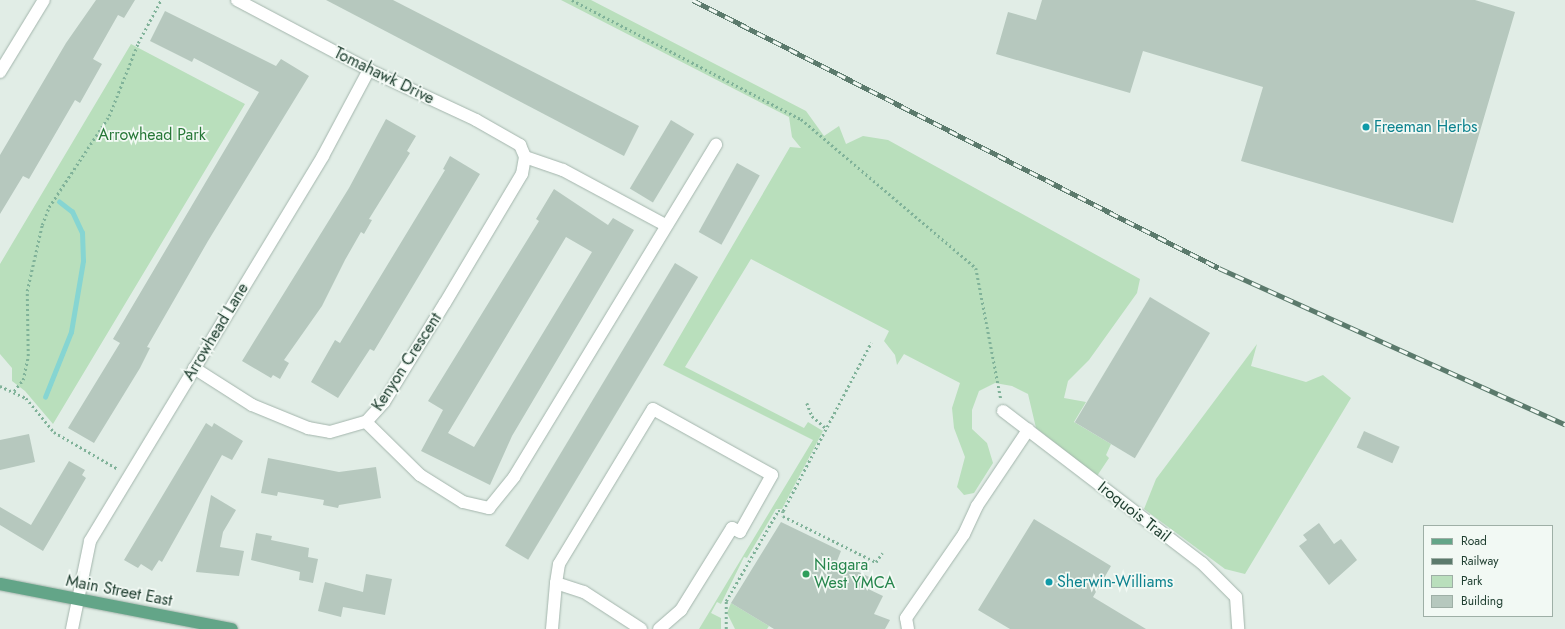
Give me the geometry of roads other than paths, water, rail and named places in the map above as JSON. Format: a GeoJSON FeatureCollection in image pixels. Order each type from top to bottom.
{"type":"FeatureCollection","features":[{"type":"Feature","properties":{"kind":"main road","name":"Main Street East"},"geometry":{"type":"LineString","coordinates":[[0,584],[232,629]]}},
{"type":"Feature","properties":{"kind":"street"},"geometry":{"type":"LineString","coordinates":[[0,72],[44,0]]}},
{"type":"Feature","properties":{"kind":"street","name":"Tomahawk Drive"},"geometry":{"type":"LineString","coordinates":[[237,0],[369,70],[476,120],[520,145],[525,157]]}},
{"type":"Feature","properties":{"kind":"street","name":"Arrowhead Lane"},"geometry":{"type":"LineString","coordinates":[[72,629],[90,541],[323,156],[369,70]]}},
{"type":"Feature","properties":{"kind":"street"},"geometry":{"type":"LineString","coordinates":[[366,422],[420,475],[463,502],[489,508],[514,477],[665,225],[716,145]]}},
{"type":"Feature","properties":{"kind":"street"},"geometry":{"type":"LineString","coordinates":[[525,157],[563,170],[665,225]]}},
{"type":"Feature","properties":{"kind":"street","name":"Kenyon Crescent"},"geometry":{"type":"LineString","coordinates":[[194,368],[252,405],[308,428],[330,432],[366,422],[384,402],[449,297],[522,174],[525,157]]}},
{"type":"Feature","properties":{"kind":"street"},"geometry":{"type":"LineString","coordinates":[[552,629],[556,583],[560,564],[653,409],[772,475],[740,532],[732,528],[679,612],[659,629]]}},
{"type":"Feature","properties":{"kind":"street","name":"Iroquois Trail"},"geometry":{"type":"LineString","coordinates":[[1003,411],[1202,563],[1236,597],[1238,629]]}},
{"type":"Feature","properties":{"kind":"street"},"geometry":{"type":"LineString","coordinates":[[908,629],[906,618],[964,534],[976,506],[1028,430]]}},
{"type":"Feature","properties":{"kind":"street"},"geometry":{"type":"LineString","coordinates":[[556,583],[584,592],[641,629]]}},
{"type":"Feature","properties":{"kind":"waterway"},"geometry":{"type":"LineString","coordinates":[[45,397],[71,332],[83,261],[82,233],[72,212],[59,202]]}},
{"type":"Feature","properties":{"kind":"railway"},"geometry":{"type":"LineString","coordinates":[[693,0],[1219,268],[1565,424]]}},
{"type":"Feature","properties":{"kind":"place","name":"Freeman Herbs"},"geometry":{"type":"Point","coordinates":[1366,127]}},
{"type":"Feature","properties":{"kind":"place","name":"Niagara West YMCA"},"geometry":{"type":"Point","coordinates":[806,574]}},
{"type":"Feature","properties":{"kind":"place","name":"Sherwin-Williams"},"geometry":{"type":"Point","coordinates":[1049,582]}},
{"type":"Feature","properties":{"kind":"park label","name":"Arrowhead Park"},"geometry":{"type":"Point","coordinates":[152,135]}}]}
